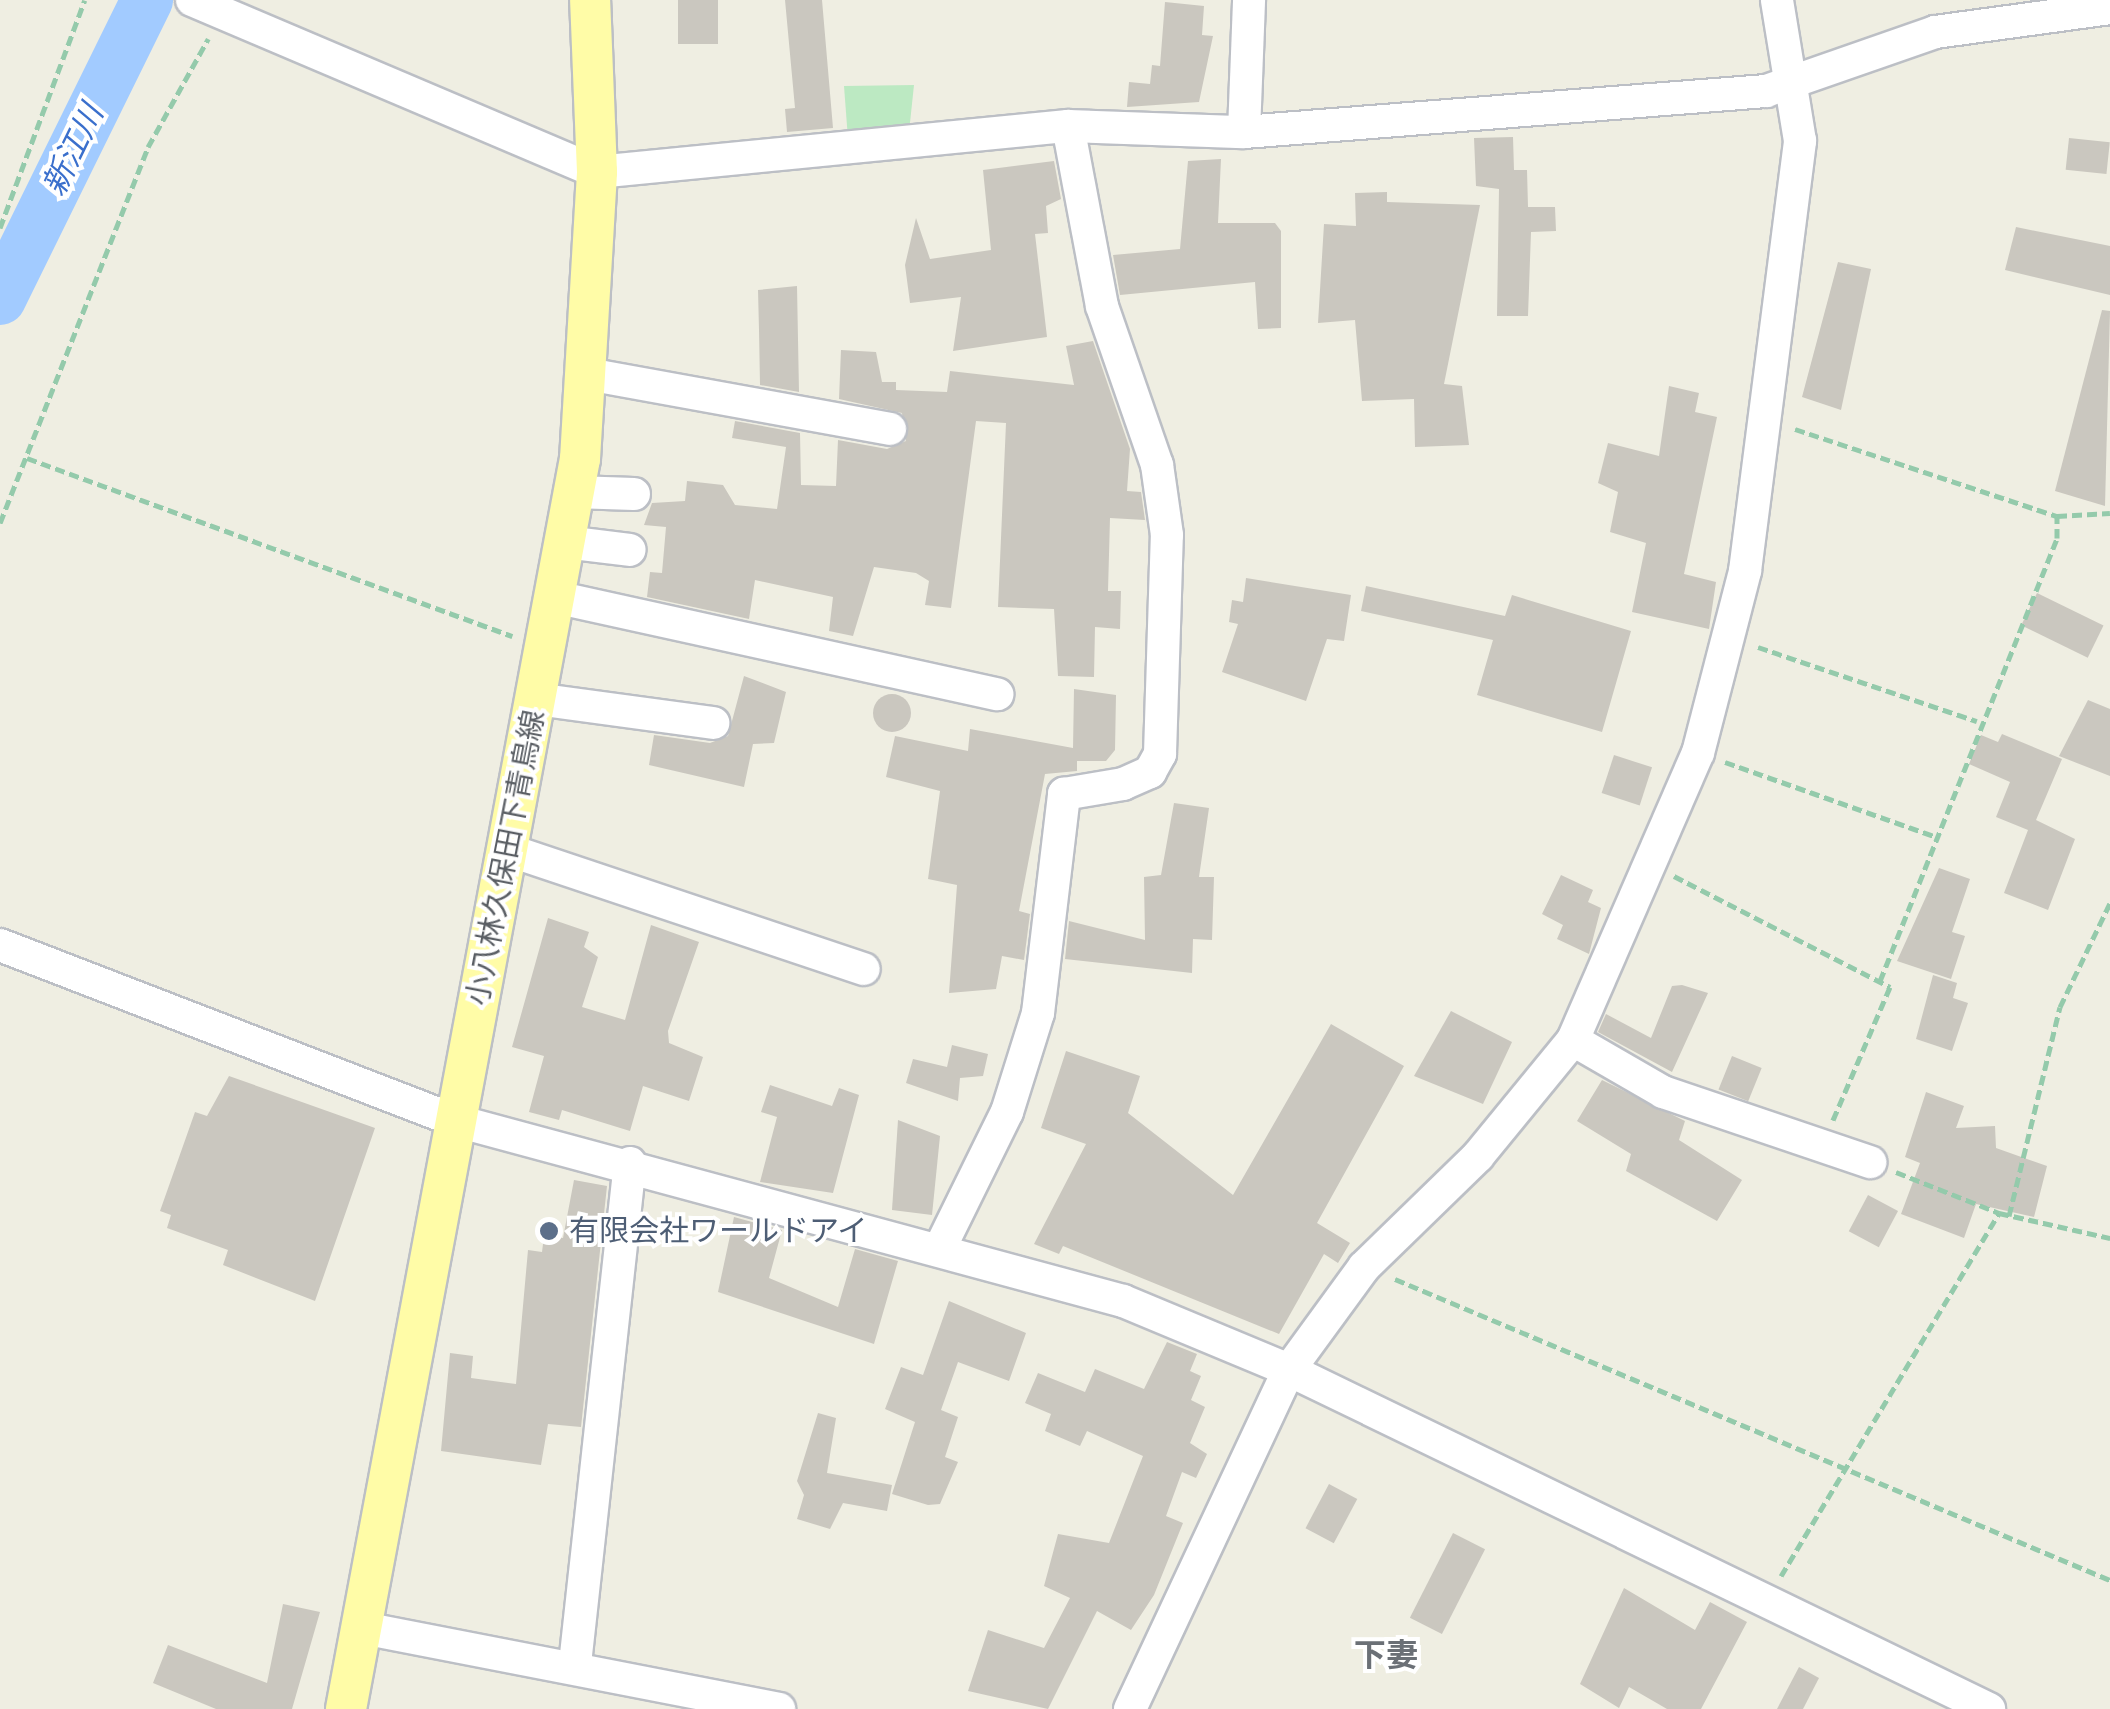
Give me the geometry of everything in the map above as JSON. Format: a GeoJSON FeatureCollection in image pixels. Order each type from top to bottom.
{"type":"FeatureCollection","features":[{"type":"Feature","properties":{"kind":"main road","name":"小八林久保田下青鳥線"},"geometry":{"type":"LineString","coordinates":[[346,1709],[574,492],[588,374],[597,172],[590,0]]}},
{"type":"Feature","properties":{"kind":"street"},"geometry":{"type":"LineString","coordinates":[[1244,132],[1250,0]]}},
{"type":"Feature","properties":{"kind":"street"},"geometry":{"type":"LineString","coordinates":[[1130,1709],[1289,1370],[1364,1268],[1478,1156],[1573,1040],[1654,866],[1698,752],[1732,640],[1767,420],[1800,141],[1794,85],[1777,0]]}},
{"type":"Feature","properties":{"kind":"street"},"geometry":{"type":"LineString","coordinates":[[206,7],[597,172],[1068,126],[1244,132],[1794,85],[1935,32],[2110,8]]}},
{"type":"Feature","properties":{"kind":"street"},"geometry":{"type":"LineString","coordinates":[[940,1248],[1006,1112],[1038,1013],[1064,794],[1122,784],[1150,772],[1160,754],[1167,535],[1157,465],[1102,306],[1068,126]]}},
{"type":"Feature","properties":{"kind":"street"},"geometry":{"type":"LineString","coordinates":[[588,374],[890,428]]}},
{"type":"Feature","properties":{"kind":"street"},"geometry":{"type":"LineString","coordinates":[[574,492],[634,494]]}},
{"type":"Feature","properties":{"kind":"street"},"geometry":{"type":"LineString","coordinates":[[565,542],[630,550]]}},
{"type":"Feature","properties":{"kind":"street"},"geometry":{"type":"LineString","coordinates":[[555,597],[998,694]]}},
{"type":"Feature","properties":{"kind":"street"},"geometry":{"type":"LineString","coordinates":[[536,699],[713,722]]}},
{"type":"Feature","properties":{"kind":"street"},"geometry":{"type":"LineString","coordinates":[[508,850],[864,969]]}},
{"type":"Feature","properties":{"kind":"street"},"geometry":{"type":"LineString","coordinates":[[0,945],[457,1120],[630,1163],[1123,1301],[1289,1370],[1989,1709]]}},
{"type":"Feature","properties":{"kind":"street"},"geometry":{"type":"LineString","coordinates":[[1573,1040],[1663,1092],[1870,1162]]}},
{"type":"Feature","properties":{"kind":"street"},"geometry":{"type":"LineString","coordinates":[[575,1664],[630,1163]]}},
{"type":"Feature","properties":{"kind":"street"},"geometry":{"type":"LineString","coordinates":[[363,1628],[575,1664],[780,1709]]}},
{"type":"Feature","properties":{"kind":"path"},"geometry":{"type":"LineString","coordinates":[[0,228],[86,0]]}},
{"type":"Feature","properties":{"kind":"path"},"geometry":{"type":"LineString","coordinates":[[0,523],[206,7]]}},
{"type":"Feature","properties":{"kind":"path"},"geometry":{"type":"LineString","coordinates":[[1767,420],[2057,516],[2110,512]]}},
{"type":"Feature","properties":{"kind":"path"},"geometry":{"type":"LineString","coordinates":[[26,458],[545,648]]}},
{"type":"Feature","properties":{"kind":"path"},"geometry":{"type":"LineString","coordinates":[[1880,981],[1977,721],[2057,538],[2057,516]]}},
{"type":"Feature","properties":{"kind":"path"},"geometry":{"type":"LineString","coordinates":[[1732,640],[1977,721]]}},
{"type":"Feature","properties":{"kind":"path"},"geometry":{"type":"LineString","coordinates":[[1698,752],[1934,836]]}},
{"type":"Feature","properties":{"kind":"path"},"geometry":{"type":"LineString","coordinates":[[1654,866],[1880,981],[1893,996],[1821,1145]]}},
{"type":"Feature","properties":{"kind":"path"},"geometry":{"type":"LineString","coordinates":[[2009,1216],[2060,1007],[2110,903]]}},
{"type":"Feature","properties":{"kind":"path"},"geometry":{"type":"LineString","coordinates":[[1870,1162],[2009,1216],[2110,1238]]}},
{"type":"Feature","properties":{"kind":"path"},"geometry":{"type":"LineString","coordinates":[[1766,1600],[1830,1499],[1840,1466],[2000,1213]]}},
{"type":"Feature","properties":{"kind":"path"},"geometry":{"type":"LineString","coordinates":[[1364,1268],[2110,1580]]}},
{"type":"Feature","properties":{"kind":"green space"},"geometry":{"type":"Polygon","coordinates":[[[914,85],[909,132],[848,139],[844,86],[914,85]]]}},
{"type":"Feature","properties":{"kind":"building"},"geometry":{"type":"Polygon","coordinates":[[[678,0],[718,0],[718,44],[678,44],[678,0]]]}},
{"type":"Feature","properties":{"kind":"building"},"geometry":{"type":"Polygon","coordinates":[[[785,0],[822,0],[833,128],[787,132],[785,109],[795,108],[785,0]]]}},
{"type":"Feature","properties":{"kind":"building"},"geometry":{"type":"Polygon","coordinates":[[[1165,2],[1204,6],[1202,35],[1213,36],[1199,102],[1127,107],[1129,82],[1150,84],[1152,65],[1160,66],[1165,2]]]}},
{"type":"Feature","properties":{"kind":"building"},"geometry":{"type":"Polygon","coordinates":[[[1513,137],[1514,170],[1527,170],[1528,207],[1555,207],[1556,231],[1531,232],[1528,316],[1497,316],[1499,189],[1476,186],[1474,138],[1513,137]]]}},
{"type":"Feature","properties":{"kind":"building"},"geometry":{"type":"Polygon","coordinates":[[[2069,138],[2110,142],[2106,174],[2066,170],[2069,138]]]}},
{"type":"Feature","properties":{"kind":"building"},"geometry":{"type":"Polygon","coordinates":[[[1221,159],[1218,223],[1275,223],[1281,231],[1281,328],[1258,329],[1255,282],[1120,295],[1113,255],[1180,249],[1188,161],[1221,159]]]}},
{"type":"Feature","properties":{"kind":"building"},"geometry":{"type":"Polygon","coordinates":[[[1054,161],[1061,199],[1046,206],[1048,233],[1035,234],[1047,337],[953,351],[961,297],[910,303],[905,265],[916,218],[930,259],[991,250],[983,170],[1054,161]]]}},
{"type":"Feature","properties":{"kind":"building"},"geometry":{"type":"Polygon","coordinates":[[[1387,192],[1387,202],[1480,205],[1444,384],[1462,386],[1469,445],[1415,447],[1414,399],[1362,401],[1355,320],[1318,323],[1324,224],[1356,226],[1355,193],[1387,192]]]}},
{"type":"Feature","properties":{"kind":"building"},"geometry":{"type":"Polygon","coordinates":[[[2016,227],[2110,246],[2110,295],[2005,270],[2016,227]]]}},
{"type":"Feature","properties":{"kind":"building"},"geometry":{"type":"Polygon","coordinates":[[[1838,262],[1871,269],[1841,410],[1802,397],[1838,262]]]}},
{"type":"Feature","properties":{"kind":"building"},"geometry":{"type":"Polygon","coordinates":[[[797,286],[799,392],[760,385],[758,290],[797,286]]]}},
{"type":"Feature","properties":{"kind":"building"},"geometry":{"type":"Polygon","coordinates":[[[2102,310],[2110,311],[2105,506],[2055,491],[2102,310]]]}},
{"type":"Feature","properties":{"kind":"building"},"geometry":{"type":"Polygon","coordinates":[[[1093,341],[1130,449],[1127,491],[1141,492],[1145,520],[1110,518],[1108,591],[1121,591],[1120,629],[1095,627],[1094,677],[1058,676],[1054,609],[998,607],[1006,423],[976,421],[951,608],[925,605],[929,581],[916,573],[874,567],[853,636],[829,631],[833,597],[755,580],[749,619],[647,597],[650,572],[662,573],[666,527],[644,525],[652,503],[685,501],[687,481],[723,485],[735,505],[777,509],[786,447],[732,438],[735,421],[800,433],[801,485],[836,486],[838,440],[887,449],[906,441],[902,413],[839,399],[841,350],[876,352],[882,382],[896,382],[896,390],[947,392],[950,371],[1074,385],[1066,346],[1093,341]]]}},
{"type":"Feature","properties":{"kind":"building"},"geometry":{"type":"Polygon","coordinates":[[[1669,386],[1699,393],[1695,412],[1717,417],[1684,574],[1716,582],[1709,629],[1632,612],[1646,543],[1610,532],[1618,492],[1598,483],[1608,443],[1659,456],[1669,386]]]}},
{"type":"Feature","properties":{"kind":"building"},"geometry":{"type":"Polygon","coordinates":[[[1246,578],[1351,595],[1344,641],[1327,639],[1306,701],[1222,672],[1238,624],[1229,622],[1232,600],[1243,602],[1246,578]]]}},
{"type":"Feature","properties":{"kind":"building"},"geometry":{"type":"Polygon","coordinates":[[[1366,586],[1505,616],[1512,595],[1631,631],[1602,732],[1477,695],[1493,640],[1361,611],[1366,586]]]}},
{"type":"Feature","properties":{"kind":"building"},"geometry":{"type":"Polygon","coordinates":[[[2037,593],[2104,625],[2088,658],[2021,625],[2037,593]]]}},
{"type":"Feature","properties":{"kind":"building"},"geometry":{"type":"Polygon","coordinates":[[[744,676],[786,692],[774,743],[753,744],[744,787],[649,765],[654,735],[710,743],[728,736],[744,676]]]}},
{"type":"Feature","properties":{"kind":"building"},"geometry":{"type":"Polygon","coordinates":[[[1074,689],[1116,695],[1115,750],[1106,761],[1077,761],[1077,771],[1045,774],[1019,911],[1030,914],[1024,960],[1002,956],[996,989],[949,993],[957,885],[928,879],[940,791],[886,777],[895,736],[968,751],[970,729],[1073,748],[1074,689]]]}},
{"type":"Feature","properties":{"kind":"building"},"geometry":{"type":"Polygon","coordinates":[[[892,694],[906,699],[911,713],[906,727],[892,732],[878,727],[873,713],[878,699],[892,694]]]}},
{"type":"Feature","properties":{"kind":"building"},"geometry":{"type":"Polygon","coordinates":[[[2088,700],[2110,709],[2110,776],[2059,756],[2088,700]]]}},
{"type":"Feature","properties":{"kind":"building"},"geometry":{"type":"Polygon","coordinates":[[[2002,734],[2062,759],[2036,820],[2075,839],[2048,910],[2004,893],[2028,830],[1996,817],[2010,782],[1969,764],[1981,735],[1998,742],[2002,734]]]}},
{"type":"Feature","properties":{"kind":"building"},"geometry":{"type":"Polygon","coordinates":[[[1614,755],[1652,767],[1640,805],[1602,793],[1614,755]]]}},
{"type":"Feature","properties":{"kind":"building"},"geometry":{"type":"Polygon","coordinates":[[[1174,803],[1209,808],[1199,877],[1214,877],[1212,940],[1193,939],[1192,973],[1065,959],[1069,921],[1145,940],[1144,877],[1161,875],[1174,803]]]}},
{"type":"Feature","properties":{"kind":"building"},"geometry":{"type":"Polygon","coordinates":[[[1939,868],[1970,879],[1952,932],[1965,936],[1951,979],[1897,961],[1939,868]]]}},
{"type":"Feature","properties":{"kind":"building"},"geometry":{"type":"Polygon","coordinates":[[[1561,875],[1593,890],[1588,902],[1601,908],[1589,954],[1557,939],[1563,925],[1542,914],[1561,875]]]}},
{"type":"Feature","properties":{"kind":"building"},"geometry":{"type":"Polygon","coordinates":[[[548,918],[589,932],[584,947],[598,957],[582,1007],[625,1020],[651,925],[699,942],[668,1031],[669,1043],[703,1057],[689,1101],[643,1086],[630,1131],[562,1110],[559,1120],[529,1112],[544,1056],[512,1047],[548,918]]]}},
{"type":"Feature","properties":{"kind":"building"},"geometry":{"type":"Polygon","coordinates":[[[1933,975],[1957,983],[1953,998],[1968,1003],[1952,1051],[1916,1039],[1933,975]]]}},
{"type":"Feature","properties":{"kind":"building"},"geometry":{"type":"Polygon","coordinates":[[[1672,986],[1708,993],[1672,1072],[1598,1032],[1606,1014],[1651,1038],[1672,986]]]}},
{"type":"Feature","properties":{"kind":"building"},"geometry":{"type":"Polygon","coordinates":[[[1451,1011],[1512,1042],[1483,1104],[1414,1076],[1451,1011]]]}},
{"type":"Feature","properties":{"kind":"building"},"geometry":{"type":"Polygon","coordinates":[[[1331,1024],[1404,1066],[1317,1223],[1350,1243],[1338,1263],[1324,1254],[1279,1334],[1063,1246],[1059,1254],[1034,1244],[1086,1144],[1041,1128],[1066,1051],[1140,1076],[1128,1113],[1233,1195],[1331,1024]]]}},
{"type":"Feature","properties":{"kind":"building"},"geometry":{"type":"Polygon","coordinates":[[[952,1045],[988,1054],[983,1076],[960,1078],[958,1101],[906,1083],[913,1059],[947,1067],[952,1045]]]}},
{"type":"Feature","properties":{"kind":"building"},"geometry":{"type":"Polygon","coordinates":[[[1732,1056],[1762,1068],[1748,1101],[1719,1089],[1732,1056]]]}},
{"type":"Feature","properties":{"kind":"building"},"geometry":{"type":"Polygon","coordinates":[[[229,1076],[375,1128],[315,1301],[223,1265],[228,1250],[167,1228],[171,1215],[160,1211],[195,1112],[207,1116],[229,1076]]]}},
{"type":"Feature","properties":{"kind":"building"},"geometry":{"type":"Polygon","coordinates":[[[1602,1080],[1685,1121],[1679,1140],[1742,1180],[1717,1221],[1626,1171],[1631,1154],[1577,1121],[1602,1080]]]}},
{"type":"Feature","properties":{"kind":"building"},"geometry":{"type":"Polygon","coordinates":[[[770,1085],[832,1106],[839,1088],[859,1095],[833,1193],[760,1182],[777,1117],[761,1112],[770,1085]]]}},
{"type":"Feature","properties":{"kind":"building"},"geometry":{"type":"Polygon","coordinates":[[[1926,1092],[1964,1106],[1956,1128],[1995,1126],[1996,1148],[2047,1166],[2034,1217],[1976,1204],[1964,1238],[1901,1214],[1920,1163],[1905,1157],[1926,1092]]]}},
{"type":"Feature","properties":{"kind":"building"},"geometry":{"type":"Polygon","coordinates":[[[898,1120],[940,1136],[932,1215],[892,1210],[898,1120]]]}},
{"type":"Feature","properties":{"kind":"building"},"geometry":{"type":"Polygon","coordinates":[[[574,1180],[607,1186],[581,1427],[548,1424],[541,1465],[441,1451],[450,1353],[473,1356],[471,1378],[516,1384],[528,1250],[542,1252],[544,1236],[563,1238],[574,1180]]]}},
{"type":"Feature","properties":{"kind":"building"},"geometry":{"type":"Polygon","coordinates":[[[1868,1195],[1898,1211],[1879,1247],[1849,1231],[1868,1195]]]}},
{"type":"Feature","properties":{"kind":"building"},"geometry":{"type":"Polygon","coordinates":[[[734,1217],[782,1230],[769,1278],[838,1307],[855,1249],[898,1261],[874,1344],[718,1292],[734,1217]]]}},
{"type":"Feature","properties":{"kind":"building"},"geometry":{"type":"Polygon","coordinates":[[[949,1301],[1026,1333],[1009,1381],[958,1362],[941,1410],[958,1417],[945,1457],[958,1462],[940,1504],[928,1505],[892,1494],[915,1422],[885,1409],[901,1367],[923,1375],[949,1301]]]}},
{"type":"Feature","properties":{"kind":"building"},"geometry":{"type":"Polygon","coordinates":[[[1167,1342],[1197,1354],[1190,1371],[1201,1376],[1191,1400],[1205,1407],[1190,1443],[1207,1454],[1196,1478],[1182,1472],[1166,1516],[1183,1523],[1154,1595],[1131,1630],[1097,1611],[1048,1709],[968,1691],[988,1630],[1044,1648],[1070,1598],[1044,1586],[1058,1534],[1109,1543],[1143,1456],[1087,1431],[1080,1446],[1045,1431],[1051,1414],[1025,1403],[1038,1373],[1085,1392],[1095,1369],[1144,1389],[1167,1342]]]}},
{"type":"Feature","properties":{"kind":"building"},"geometry":{"type":"Polygon","coordinates":[[[818,1413],[836,1418],[827,1473],[892,1485],[887,1511],[843,1503],[830,1529],[797,1519],[804,1495],[797,1481],[818,1413]]]}},
{"type":"Feature","properties":{"kind":"building"},"geometry":{"type":"Polygon","coordinates":[[[1329,1484],[1357,1499],[1334,1543],[1306,1528],[1329,1484]]]}},
{"type":"Feature","properties":{"kind":"building"},"geometry":{"type":"Polygon","coordinates":[[[1453,1533],[1485,1549],[1442,1634],[1410,1618],[1453,1533]]]}},
{"type":"Feature","properties":{"kind":"building"},"geometry":{"type":"Polygon","coordinates":[[[1624,1588],[1695,1630],[1710,1602],[1747,1622],[1701,1709],[1667,1709],[1629,1687],[1619,1708],[1580,1684],[1624,1588]]]}},
{"type":"Feature","properties":{"kind":"building"},"geometry":{"type":"Polygon","coordinates":[[[283,1604],[320,1612],[292,1709],[216,1709],[153,1683],[168,1645],[267,1683],[283,1604]]]}},
{"type":"Feature","properties":{"kind":"building"},"geometry":{"type":"Polygon","coordinates":[[[1799,1667],[1819,1678],[1803,1709],[1777,1709],[1799,1667]]]}},
{"type":"Feature","properties":{"kind":"waterway","name":"新江川"},"geometry":{"type":"LineString","coordinates":[[0,299],[147,0]]}},
{"type":"Feature","properties":{"kind":"place","name":"有限会社ワールドアイ"},"geometry":{"type":"Point","coordinates":[549,1231]}},
{"type":"Feature","properties":{"kind":"district","name":"下妻"},"geometry":{"type":"Point","coordinates":[1386,1655]}}]}
